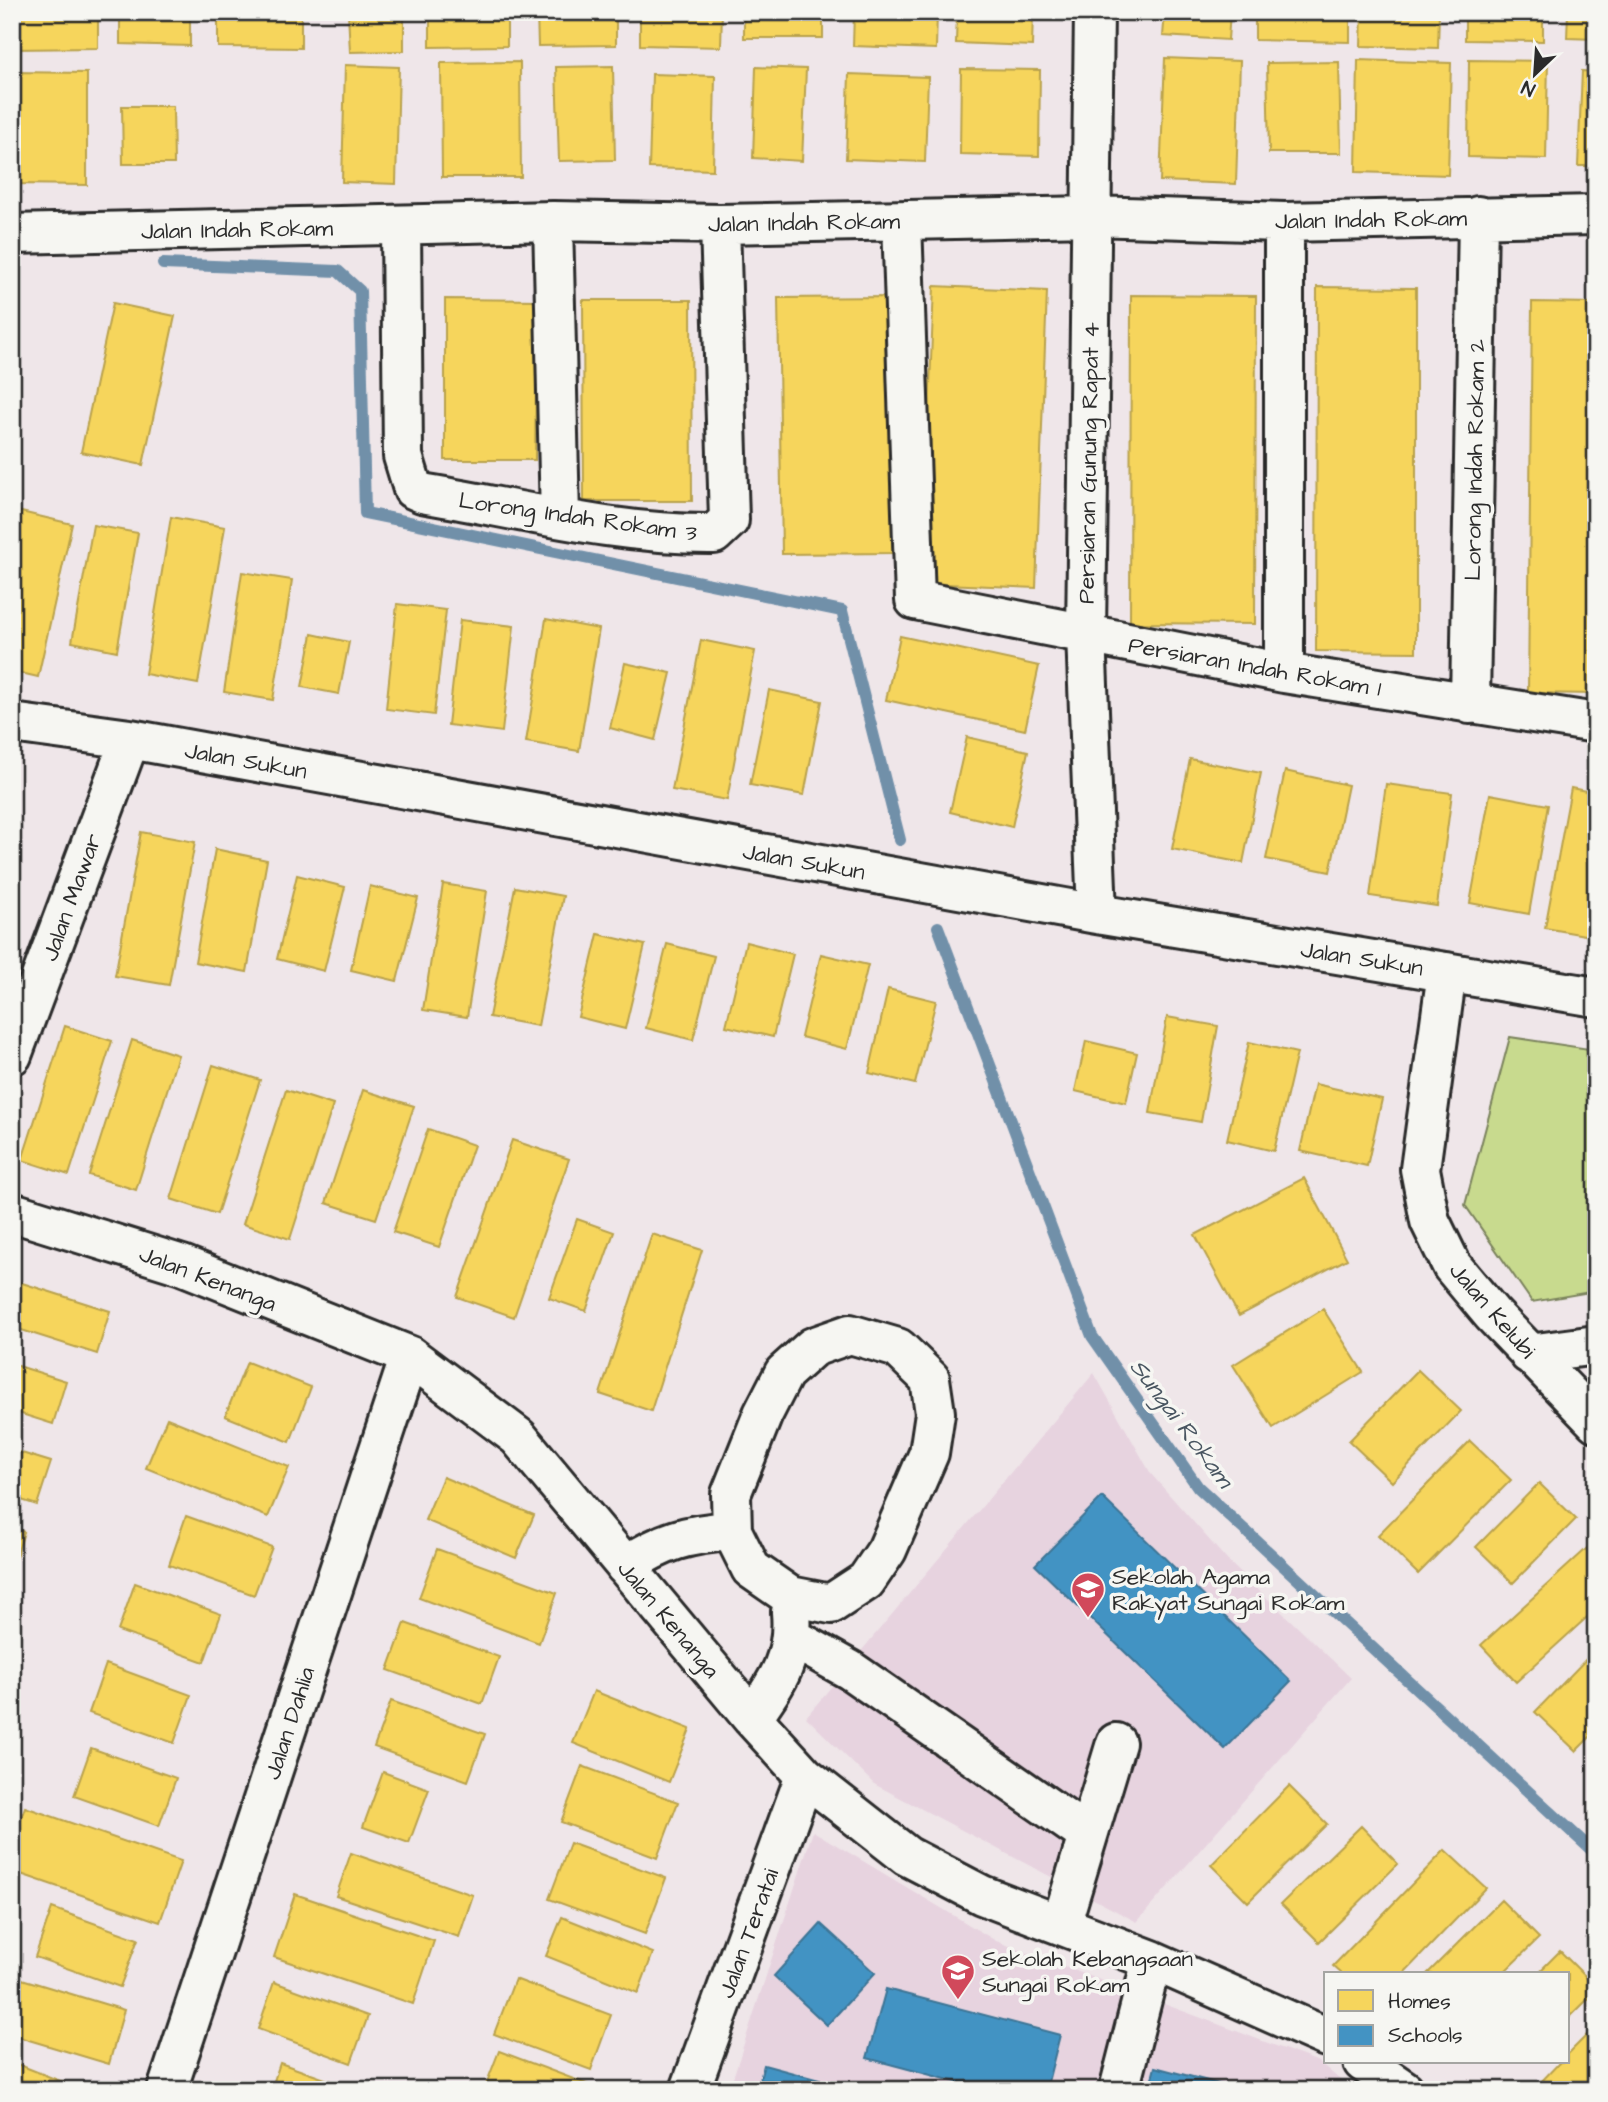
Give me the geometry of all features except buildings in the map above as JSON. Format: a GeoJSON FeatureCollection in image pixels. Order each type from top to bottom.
{"type":"FeatureCollection","features":[{"type":"Feature","properties":{"kind":"street","name":"Persiaran Gunung Rapat 4"},"geometry":{"type":"LineString","coordinates":[[1094,12],[1086,634],[1097,914]]}},
{"type":"Feature","properties":{"kind":"street","name":"Jalan Indah Rokam"},"geometry":{"type":"LineString","coordinates":[[12,234],[553,221],[720,224],[1092,216],[1284,222],[1596,215]]}},
{"type":"Feature","properties":{"kind":"street","name":"Lorong Indah Rokam 2"},"geometry":{"type":"LineString","coordinates":[[1470,704],[1478,216]]}},
{"type":"Feature","properties":{"kind":"street"},"geometry":{"type":"LineString","coordinates":[[553,221],[561,518]]}},
{"type":"Feature","properties":{"kind":"street","name":"Persiaran Indah Rokam 1"},"geometry":{"type":"LineString","coordinates":[[902,221],[915,600],[1284,673],[1596,723]]}},
{"type":"Feature","properties":{"kind":"street"},"geometry":{"type":"LineString","coordinates":[[1284,222],[1284,673]]}},
{"type":"Feature","properties":{"kind":"street","name":"Lorong Indah Rokam 3"},"geometry":{"type":"LineString","coordinates":[[401,225],[403,456],[413,489],[422,493],[561,518],[679,534],[715,534],[729,520],[720,224]]}},
{"type":"Feature","properties":{"kind":"street","name":"Jalan Sukun"},"geometry":{"type":"LineString","coordinates":[[12,723],[130,740],[1097,914],[1596,997]]}},
{"type":"Feature","properties":{"kind":"street","name":"Jalan Mawar"},"geometry":{"type":"LineString","coordinates":[[12,1055],[130,740]]}},
{"type":"Feature","properties":{"kind":"street","name":"Jalan Kelubi"},"geometry":{"type":"LineString","coordinates":[[1447,972],[1420,1169],[1430,1221],[1452,1266],[1529,1354],[1596,1422]]}},
{"type":"Feature","properties":{"kind":"street","name":"Jalan Kenanga"},"geometry":{"type":"LineString","coordinates":[[12,1212],[182,1265],[411,1356],[518,1437],[752,1718],[805,1776],[907,1856],[982,1895],[1152,1960],[1324,2036]]}},
{"type":"Feature","properties":{"kind":"street"},"geometry":{"type":"LineString","coordinates":[[850,1334],[898,1348],[930,1379],[936,1413],[929,1453],[887,1550],[866,1581],[831,1604],[790,1596],[751,1569],[732,1531],[732,1494],[762,1414],[784,1373],[813,1347],[850,1334]]}},
{"type":"Feature","properties":{"kind":"street"},"geometry":{"type":"LineString","coordinates":[[1529,1354],[1596,1345]]}},
{"type":"Feature","properties":{"kind":"street","name":"Jalan Dahlia"},"geometry":{"type":"LineString","coordinates":[[167,2090],[411,1356]]}},
{"type":"Feature","properties":{"kind":"street"},"geometry":{"type":"LineString","coordinates":[[625,1566],[655,1546],[693,1534],[732,1531]]}},
{"type":"Feature","properties":{"kind":"street"},"geometry":{"type":"LineString","coordinates":[[752,1718],[780,1677],[793,1638],[790,1596]]}},
{"type":"Feature","properties":{"kind":"street"},"geometry":{"type":"LineString","coordinates":[[793,1638],[850,1670],[1086,1834]]}},
{"type":"Feature","properties":{"kind":"street"},"geometry":{"type":"LineString","coordinates":[[1061,1925],[1086,1834],[1116,1743]]}},
{"type":"Feature","properties":{"kind":"street","name":"Jalan Teratai"},"geometry":{"type":"LineString","coordinates":[[690,2090],[805,1776]]}},
{"type":"Feature","properties":{"kind":"street"},"geometry":{"type":"LineString","coordinates":[[1119,2090],[1152,1960]]}},
{"type":"Feature","properties":{"kind":"street"},"geometry":{"type":"LineString","coordinates":[[1366,2064],[1404,2090]]}},
{"type":"Feature","properties":{"kind":"shaded area","name":"Sekolah Agama Rakyat Sungai Rokam"},"geometry":{"type":"Polygon","coordinates":[[[1094,1373],[1151,1474],[1227,1560],[1351,1678],[1137,1922],[874,1784],[806,1717],[1094,1373]]]}},
{"type":"Feature","properties":{"kind":"shaded area","name":"Sekolah Kebangsaan Sungai Rokam"},"geometry":{"type":"Polygon","coordinates":[[[813,1831],[996,1941],[1319,2062],[1352,2090],[729,2090],[813,1831]]]}},
{"type":"Feature","properties":{"kind":"green space"},"geometry":{"type":"Polygon","coordinates":[[[1510,1037],[1596,1050],[1596,1291],[1532,1302],[1465,1205],[1510,1037]]]}},
{"type":"Feature","properties":{"kind":"waterway"},"geometry":{"type":"LineString","coordinates":[[163,264],[338,271],[360,291],[365,513],[842,611],[900,840]]}},
{"type":"Feature","properties":{"kind":"waterway","name":"Sungai Rokam"},"geometry":{"type":"LineString","coordinates":[[938,927],[1092,1336],[1198,1487],[1596,1854]]}},
{"type":"Feature","properties":{"kind":"place","name":"Sekolah Agama Rakyat Sungai Rokam"},"geometry":{"type":"Point","coordinates":[1088,1619]}},
{"type":"Feature","properties":{"kind":"place","name":"Sekolah Kebangsaan Sungai Rokam"},"geometry":{"type":"Point","coordinates":[958,2001]}}]}
